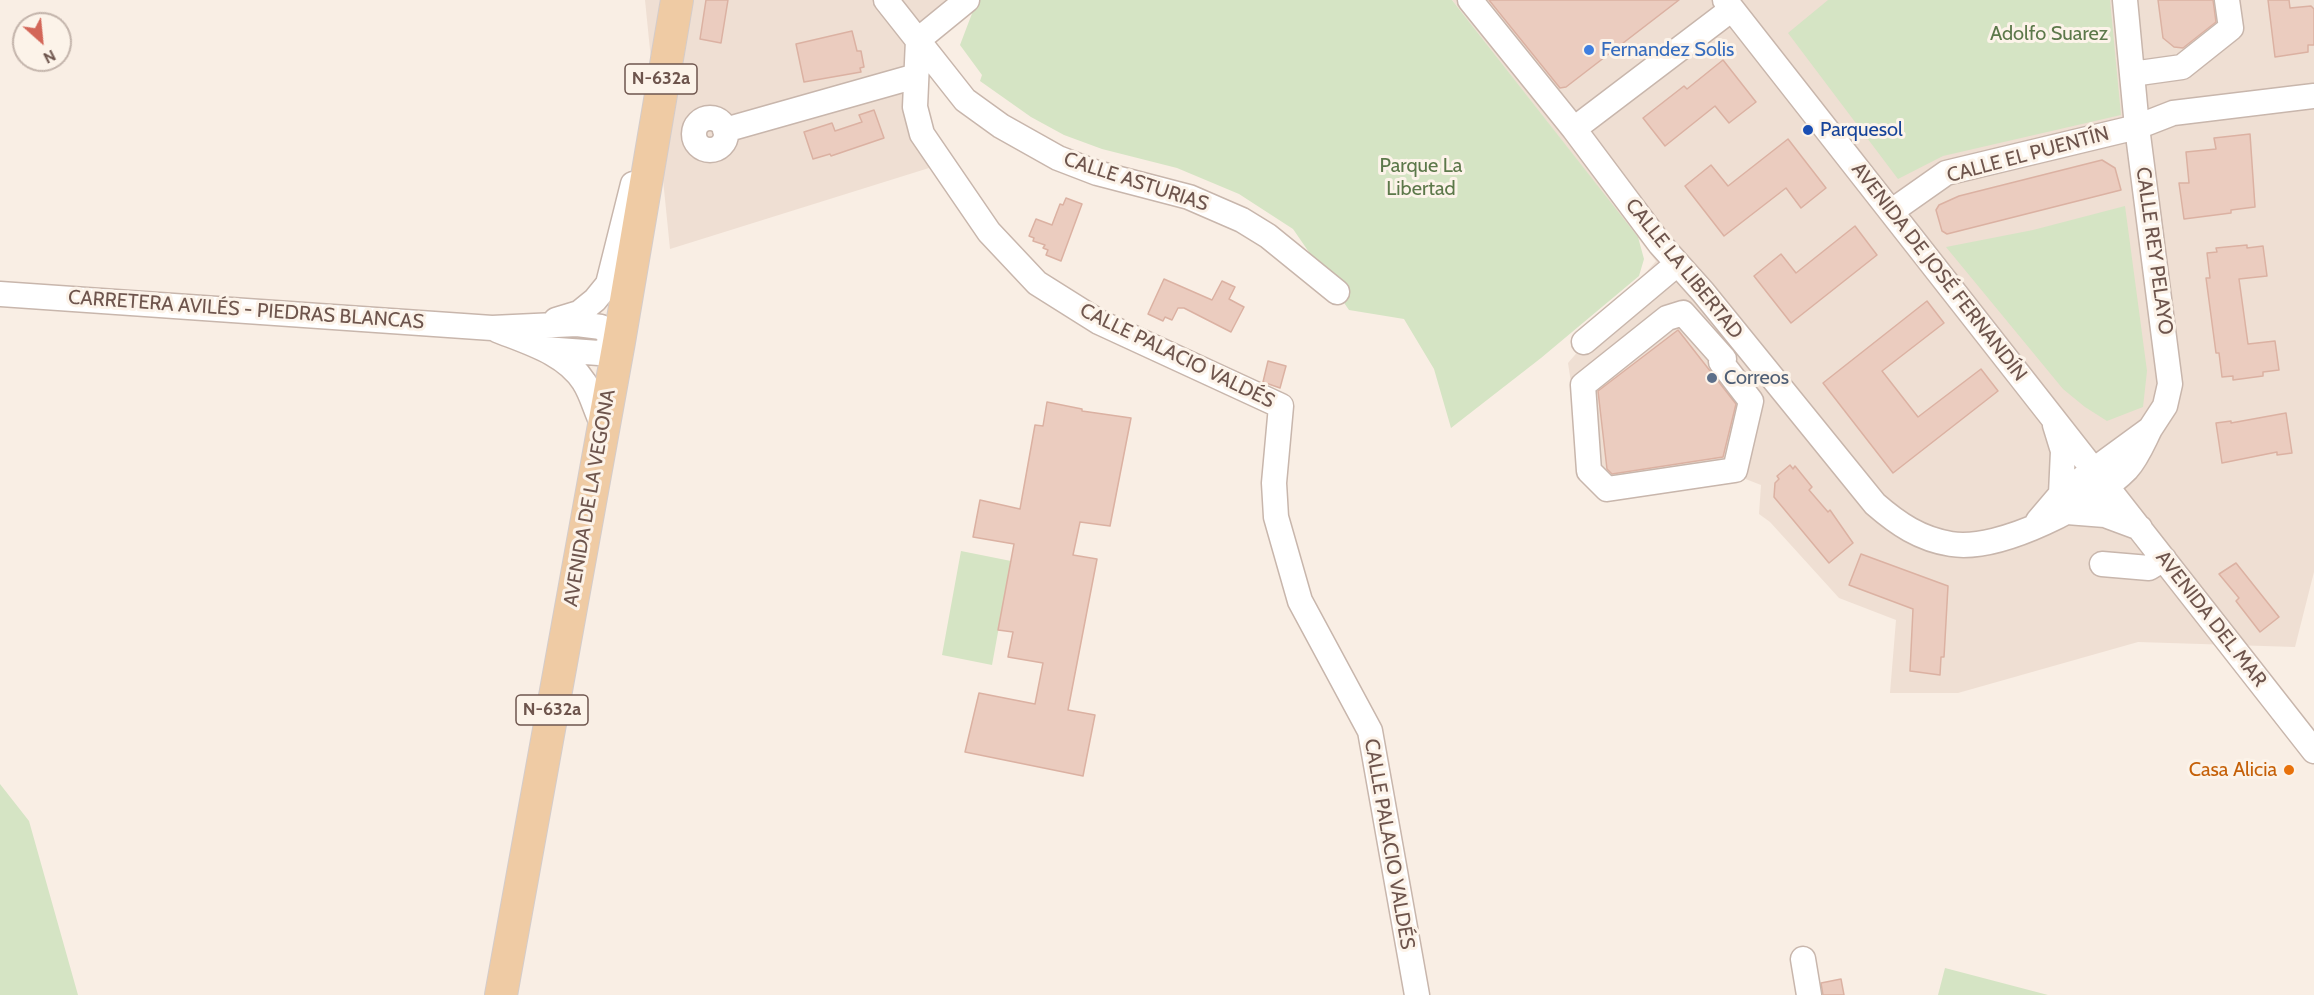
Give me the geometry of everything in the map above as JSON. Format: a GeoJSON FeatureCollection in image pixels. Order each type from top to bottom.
{"type":"FeatureCollection","features":[{"type":"Feature","properties":{"kind":"main road","name":"AVENIDA DE LA VEGONA"},"geometry":{"type":"LineString","coordinates":[[501,995],[619,342],[648,158],[677,0]]}},
{"type":"Feature","properties":{"kind":"street","name":"CALLE ASTURIAS"},"geometry":{"type":"LineString","coordinates":[[886,0],[965,100],[1031,144],[1097,173],[1189,197],[1242,220],[1317,274],[1336,292]]}},
{"type":"Feature","properties":{"kind":"street"},"geometry":{"type":"LineString","coordinates":[[918,40],[967,0]]}},
{"type":"Feature","properties":{"kind":"street","name":"CALLE LA LIBERTAD"},"geometry":{"type":"LineString","coordinates":[[1470,0],[1574,129],[1660,244],[1875,504],[1898,524],[1918,535],[1950,544],[1972,545],[1995,541],[2035,525],[2064,503],[2108,487],[2128,468],[2150,429]]}},
{"type":"Feature","properties":{"kind":"street","name":"CALLE REY PELAYO"},"geometry":{"type":"LineString","coordinates":[[2064,503],[2093,468],[2150,429],[2164,406],[2170,384],[2137,127],[2125,0]]}},
{"type":"Feature","properties":{"kind":"street"},"geometry":{"type":"LineString","coordinates":[[2132,74],[2182,67],[2231,28],[2227,0]]}},
{"type":"Feature","properties":{"kind":"street"},"geometry":{"type":"LineString","coordinates":[[1574,129],[1729,4]]}},
{"type":"Feature","properties":{"kind":"street","name":"AVENIDA DE JOSÉ FERNANDÍN"},"geometry":{"type":"LineString","coordinates":[[1729,4],[2108,487]]}},
{"type":"Feature","properties":{"kind":"street","name":"CALLE PALACIO VALDÉS"},"geometry":{"type":"LineString","coordinates":[[918,40],[915,107],[922,134],[989,232],[1037,283],[1099,322],[1281,406],[1274,483],[1276,517],[1300,601],[1370,731],[1417,995]]}},
{"type":"Feature","properties":{"kind":"street"},"geometry":{"type":"LineString","coordinates":[[725,130],[916,76]]}},
{"type":"Feature","properties":{"kind":"street","name":"CALLE EL PUENTÍN"},"geometry":{"type":"LineString","coordinates":[[1892,211],[1946,173],[2137,127],[2174,113],[2314,96]]}},
{"type":"Feature","properties":{"kind":"street","name":"CARRETERA AVILÉS - PIEDRAS BLANCAS"},"geometry":{"type":"LineString","coordinates":[[536,325],[579,314],[608,284],[631,187],[648,158]]}},
{"type":"Feature","properties":{"kind":"street"},"geometry":{"type":"LineString","coordinates":[[1584,342],[1677,264]]}},
{"type":"Feature","properties":{"kind":"street","name":"CARRETERA AVILÉS - PIEDRAS BLANCAS"},"geometry":{"type":"LineString","coordinates":[[0,294],[492,328],[577,324],[601,327],[619,342],[599,353],[544,349]]}},
{"type":"Feature","properties":{"kind":"street"},"geometry":{"type":"LineString","coordinates":[[1687,341],[1692,339],[1711,357],[1723,361],[1752,400],[1735,470],[1607,489],[1589,471],[1583,385],[1667,318],[1683,313],[1723,361]]}},
{"type":"Feature","properties":{"kind":"street","name":"CARRETERA AVILÉS - PIEDRAS BLANCAS"},"geometry":{"type":"LineString","coordinates":[[492,328],[544,349],[570,365],[585,383],[603,425]]}},
{"type":"Feature","properties":{"kind":"street"},"geometry":{"type":"LineString","coordinates":[[1723,361],[1745,344]]}},
{"type":"Feature","properties":{"kind":"street"},"geometry":{"type":"LineString","coordinates":[[2052,415],[2063,451],[2064,503],[2140,528]]}},
{"type":"Feature","properties":{"kind":"street","name":"AVENIDA DEL MAR"},"geometry":{"type":"LineString","coordinates":[[2108,487],[2314,751]]}},
{"type":"Feature","properties":{"kind":"street"},"geometry":{"type":"LineString","coordinates":[[2102,564],[2149,568],[2164,559]]}},
{"type":"Feature","properties":{"kind":"street"},"geometry":{"type":"LineString","coordinates":[[1803,959],[1809,995]]}},
{"type":"Feature","properties":{"kind":"shaded area"},"geometry":{"type":"Polygon","coordinates":[[[645,0],[980,0],[917,46],[929,168],[670,249],[645,0]]]}},
{"type":"Feature","properties":{"kind":"shaded area"},"geometry":{"type":"Polygon","coordinates":[[[1452,0],[2314,0],[2314,572],[2295,647],[2138,642],[1958,693],[1890,693],[1896,620],[1839,598],[1770,522],[1759,514],[1761,485],[1743,478],[1603,495],[1585,475],[1568,363],[1656,261],[1452,0]]]}},
{"type":"Feature","properties":{"kind":"green space","name":"Parque La Libertad"},"geometry":{"type":"Polygon","coordinates":[[[980,0],[1452,0],[1638,237],[1644,259],[1639,276],[1541,358],[1451,428],[1434,369],[1404,319],[1349,310],[1293,229],[1239,194],[1177,168],[1102,149],[1064,135],[1031,117],[980,81],[982,75],[960,45],[976,3],[980,0]]]}},
{"type":"Feature","properties":{"kind":"green space","name":"Adolfo Suarez"},"geometry":{"type":"Polygon","coordinates":[[[1828,0],[2110,0],[2121,115],[1943,156],[1898,179],[1788,33],[1828,0]]]}},
{"type":"Feature","properties":{"kind":"green space"},"geometry":{"type":"Polygon","coordinates":[[[2125,206],[2147,371],[2143,407],[2107,421],[2063,389],[1946,247],[2033,230],[2125,206]]]}},
{"type":"Feature","properties":{"kind":"green space"},"geometry":{"type":"Polygon","coordinates":[[[961,551],[1011,561],[992,665],[942,655],[961,551]]]}},
{"type":"Feature","properties":{"kind":"green space"},"geometry":{"type":"Polygon","coordinates":[[[0,784],[29,821],[78,995],[0,995],[0,784]]]}},
{"type":"Feature","properties":{"kind":"green space"},"geometry":{"type":"Polygon","coordinates":[[[1945,968],[2048,995],[1938,995],[1945,968]]]}},
{"type":"Feature","properties":{"kind":"building"},"geometry":{"type":"Polygon","coordinates":[[[706,0],[728,0],[721,43],[700,39],[706,0]]]}},
{"type":"Feature","properties":{"kind":"building"},"geometry":{"type":"Polygon","coordinates":[[[1489,0],[1679,0],[1566,87],[1560,88],[1489,0]]]}},
{"type":"Feature","properties":{"kind":"building"},"geometry":{"type":"Polygon","coordinates":[[[2158,0],[2213,0],[2216,22],[2183,48],[2174,47],[2163,38],[2158,0]]]}},
{"type":"Feature","properties":{"kind":"building"},"geometry":{"type":"Polygon","coordinates":[[[2268,0],[2289,0],[2290,8],[2311,6],[2314,9],[2314,45],[2308,45],[2308,52],[2275,57],[2268,0]]]}},
{"type":"Feature","properties":{"kind":"building"},"geometry":{"type":"Polygon","coordinates":[[[852,31],[857,51],[861,51],[864,67],[860,68],[861,72],[804,82],[796,44],[852,31]]]}},
{"type":"Feature","properties":{"kind":"building"},"geometry":{"type":"Polygon","coordinates":[[[1723,60],[1756,102],[1729,123],[1715,106],[1665,146],[1643,118],[1684,86],[1687,89],[1723,60]]]}},
{"type":"Feature","properties":{"kind":"building"},"geometry":{"type":"Polygon","coordinates":[[[874,110],[884,138],[831,156],[830,154],[813,159],[804,132],[832,123],[835,131],[862,122],[859,115],[874,110]]]}},
{"type":"Feature","properties":{"kind":"building"},"geometry":{"type":"Polygon","coordinates":[[[2250,134],[2255,207],[2231,210],[2231,213],[2184,219],[2179,183],[2189,183],[2186,152],[2216,149],[2214,138],[2250,134]]]}},
{"type":"Feature","properties":{"kind":"building"},"geometry":{"type":"Polygon","coordinates":[[[1788,139],[1826,188],[1801,208],[1786,188],[1724,236],[1685,186],[1711,165],[1728,186],[1788,139]]]}},
{"type":"Feature","properties":{"kind":"building"},"geometry":{"type":"Polygon","coordinates":[[[2102,160],[2115,168],[2121,190],[1947,234],[1942,231],[1936,210],[1939,205],[1959,196],[2102,160]]]}},
{"type":"Feature","properties":{"kind":"building"},"geometry":{"type":"Polygon","coordinates":[[[1066,198],[1082,204],[1061,261],[1046,255],[1048,250],[1043,248],[1045,245],[1033,241],[1034,238],[1029,236],[1036,219],[1052,225],[1060,204],[1063,205],[1066,198]]]}},
{"type":"Feature","properties":{"kind":"building"},"geometry":{"type":"Polygon","coordinates":[[[1855,226],[1877,255],[1791,323],[1754,276],[1781,254],[1796,273],[1855,226]]]}},
{"type":"Feature","properties":{"kind":"building"},"geometry":{"type":"Polygon","coordinates":[[[2247,245],[2247,248],[2263,246],[2267,276],[2239,279],[2248,344],[2275,341],[2279,370],[2263,372],[2263,376],[2233,380],[2233,376],[2222,377],[2219,353],[2216,353],[2206,278],[2210,278],[2207,253],[2217,252],[2216,248],[2247,245]]]}},
{"type":"Feature","properties":{"kind":"building"},"geometry":{"type":"Polygon","coordinates":[[[1164,279],[1212,300],[1222,281],[1235,287],[1229,299],[1244,307],[1231,332],[1184,308],[1178,308],[1172,320],[1165,317],[1163,321],[1148,314],[1164,279]]]}},
{"type":"Feature","properties":{"kind":"building"},"geometry":{"type":"Polygon","coordinates":[[[1927,301],[1944,323],[1882,371],[1918,417],[1981,369],[1998,391],[1893,473],[1823,383],[1927,301]]]}},
{"type":"Feature","properties":{"kind":"building"},"geometry":{"type":"Polygon","coordinates":[[[1678,330],[1736,404],[1723,457],[1612,474],[1607,469],[1598,391],[1678,330]]]}},
{"type":"Feature","properties":{"kind":"building"},"geometry":{"type":"Polygon","coordinates":[[[1268,361],[1286,366],[1280,388],[1263,382],[1268,361]]]}},
{"type":"Feature","properties":{"kind":"building"},"geometry":{"type":"Polygon","coordinates":[[[1047,402],[1082,409],[1082,411],[1131,418],[1110,526],[1080,522],[1073,555],[1097,559],[1068,710],[1095,715],[1083,776],[965,752],[979,693],[1035,704],[1043,663],[1008,657],[1013,632],[998,630],[1014,544],[973,537],[980,500],[1020,509],[1035,425],[1043,426],[1047,402]]]}},
{"type":"Feature","properties":{"kind":"building"},"geometry":{"type":"Polygon","coordinates":[[[2286,413],[2292,453],[2277,455],[2277,452],[2222,463],[2216,423],[2231,421],[2231,423],[2286,413]]]}},
{"type":"Feature","properties":{"kind":"building"},"geometry":{"type":"Polygon","coordinates":[[[1790,465],[1793,469],[1795,466],[1812,487],[1809,490],[1828,512],[1830,510],[1853,543],[1829,563],[1774,497],[1775,483],[1779,479],[1777,476],[1790,465]]]}},
{"type":"Feature","properties":{"kind":"building"},"geometry":{"type":"Polygon","coordinates":[[[1861,554],[1948,586],[1944,657],[1941,657],[1940,675],[1910,671],[1913,609],[1849,585],[1861,554]]]}},
{"type":"Feature","properties":{"kind":"building"},"geometry":{"type":"Polygon","coordinates":[[[2236,563],[2279,617],[2260,632],[2236,601],[2239,598],[2219,574],[2236,563]]]}},
{"type":"Feature","properties":{"kind":"building"},"geometry":{"type":"Polygon","coordinates":[[[1841,979],[1844,995],[1823,995],[1821,983],[1841,979]]]}},
{"type":"Feature","properties":{"kind":"place","name":"Fernandez Solis"},"geometry":{"type":"Point","coordinates":[1589,50]}},
{"type":"Feature","properties":{"kind":"place","name":"Parquesol"},"geometry":{"type":"Point","coordinates":[1808,130]}},
{"type":"Feature","properties":{"kind":"place","name":"Correos"},"geometry":{"type":"Point","coordinates":[1712,378]}},
{"type":"Feature","properties":{"kind":"place","name":"Casa Alicia"},"geometry":{"type":"Point","coordinates":[2289,770]}}]}
